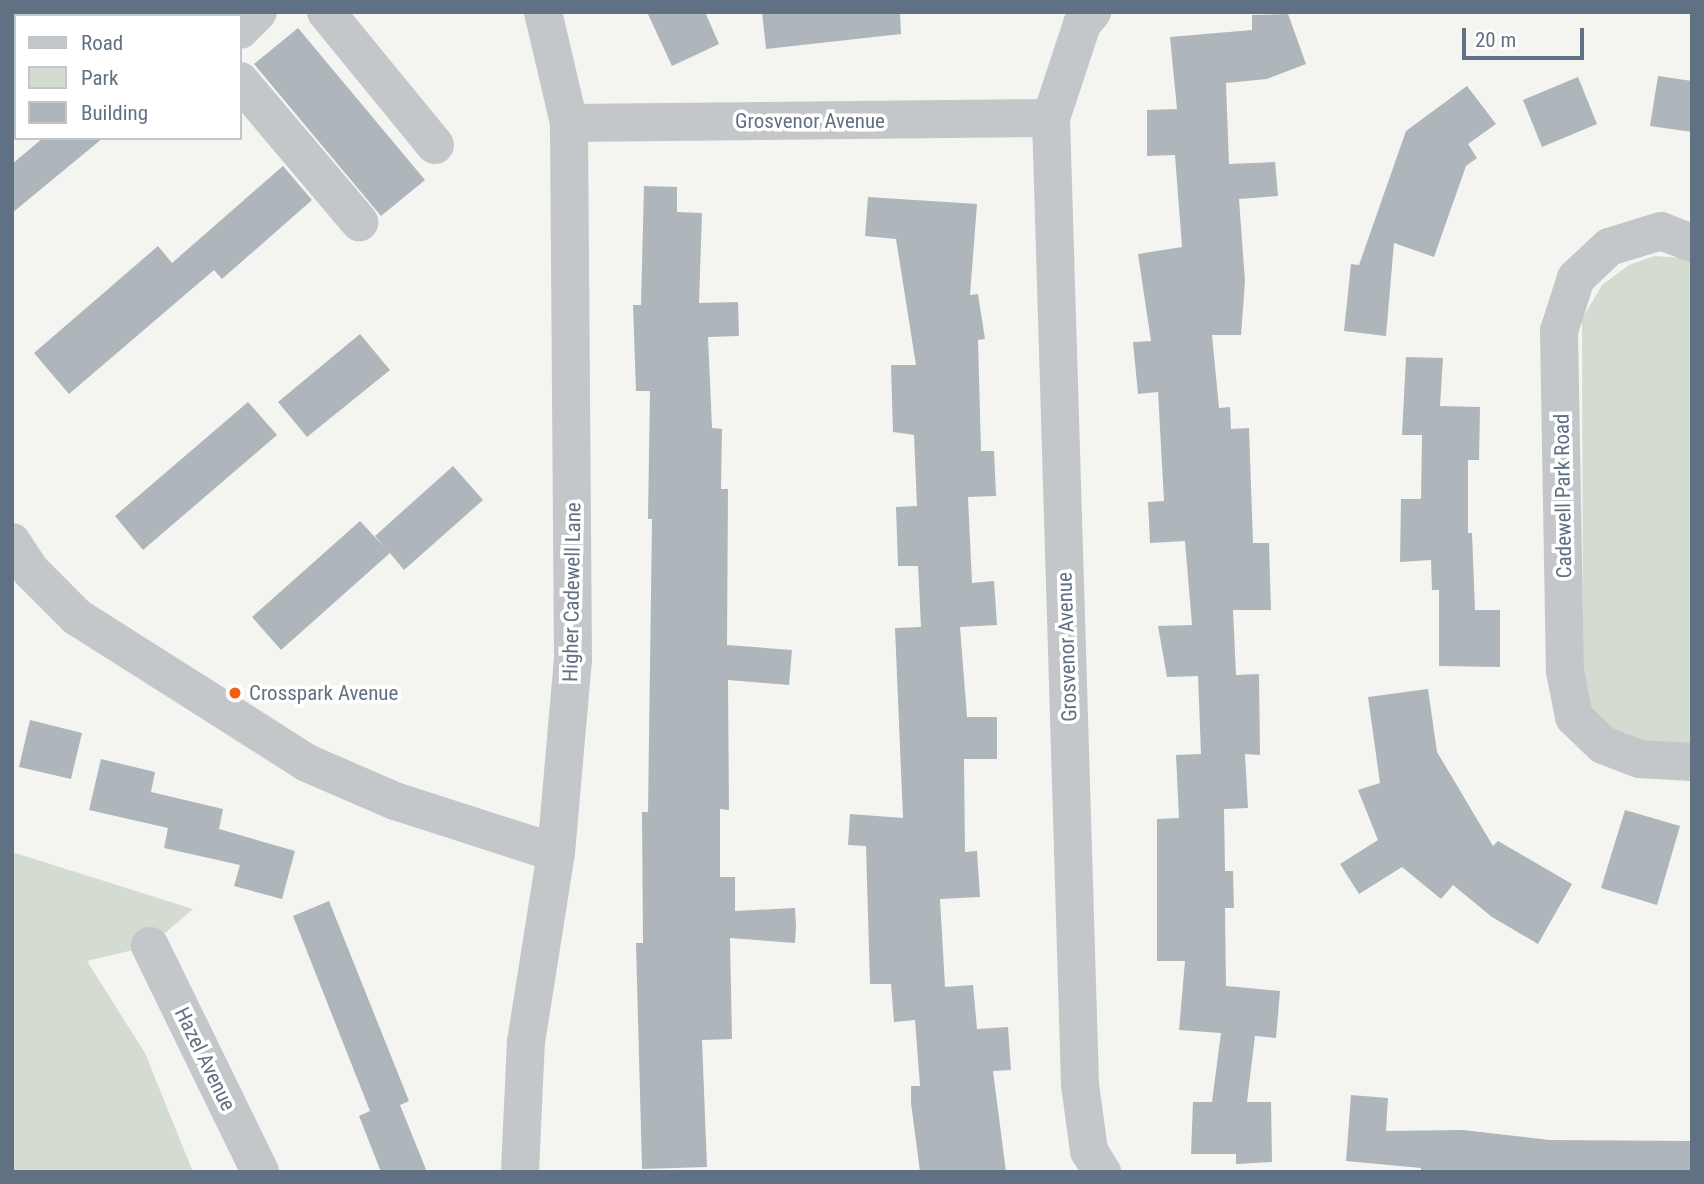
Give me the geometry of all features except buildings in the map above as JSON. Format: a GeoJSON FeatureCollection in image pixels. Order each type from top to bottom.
{"type":"FeatureCollection","features":[{"type":"Feature","properties":{"kind":"street"},"geometry":{"type":"LineString","coordinates":[[242,28],[258,12]]}},
{"type":"Feature","properties":{"kind":"street"},"geometry":{"type":"LineString","coordinates":[[326,12],[435,145]]}},
{"type":"Feature","properties":{"kind":"street","name":"Higher Cadewell Lane"},"geometry":{"type":"LineString","coordinates":[[520,1172],[526,1042],[556,853],[573,660],[569,123],[543,12]]}},
{"type":"Feature","properties":{"kind":"street","name":"Grosvenor Avenue"},"geometry":{"type":"LineString","coordinates":[[1092,12],[1082,24],[1051,118],[1080,1085],[1089,1151],[1102,1172]]}},
{"type":"Feature","properties":{"kind":"street"},"geometry":{"type":"LineString","coordinates":[[242,83],[359,222]]}},
{"type":"Feature","properties":{"kind":"street","name":"Grosvenor Avenue"},"geometry":{"type":"LineString","coordinates":[[569,123],[1051,118]]}},
{"type":"Feature","properties":{"kind":"street","name":"Cadewell Park Road"},"geometry":{"type":"LineString","coordinates":[[1692,243],[1661,231],[1609,247],[1576,278],[1559,331],[1565,671],[1574,717],[1603,745],[1615,750],[1639,759],[1692,762]]}},
{"type":"Feature","properties":{"kind":"street"},"geometry":{"type":"LineString","coordinates":[[12,542],[31,571],[77,617],[307,763],[395,801],[556,853]]}},
{"type":"Feature","properties":{"kind":"street","name":"Hazel Avenue"},"geometry":{"type":"LineString","coordinates":[[150,946],[260,1172]]}},
{"type":"Feature","properties":{"kind":"green space"},"geometry":{"type":"Polygon","coordinates":[[[1654,256],[1683,258],[1692,263],[1692,745],[1609,738],[1583,694],[1582,319],[1602,285],[1629,265],[1654,256]]]}},
{"type":"Feature","properties":{"kind":"green space"},"geometry":{"type":"Polygon","coordinates":[[[12,852],[193,909],[150,946],[87,961],[145,1053],[193,1172],[12,1172],[12,852]]]}},
{"type":"Feature","properties":{"kind":"place","name":"Crosspark Avenue"},"geometry":{"type":"Point","coordinates":[235,693]}}]}
